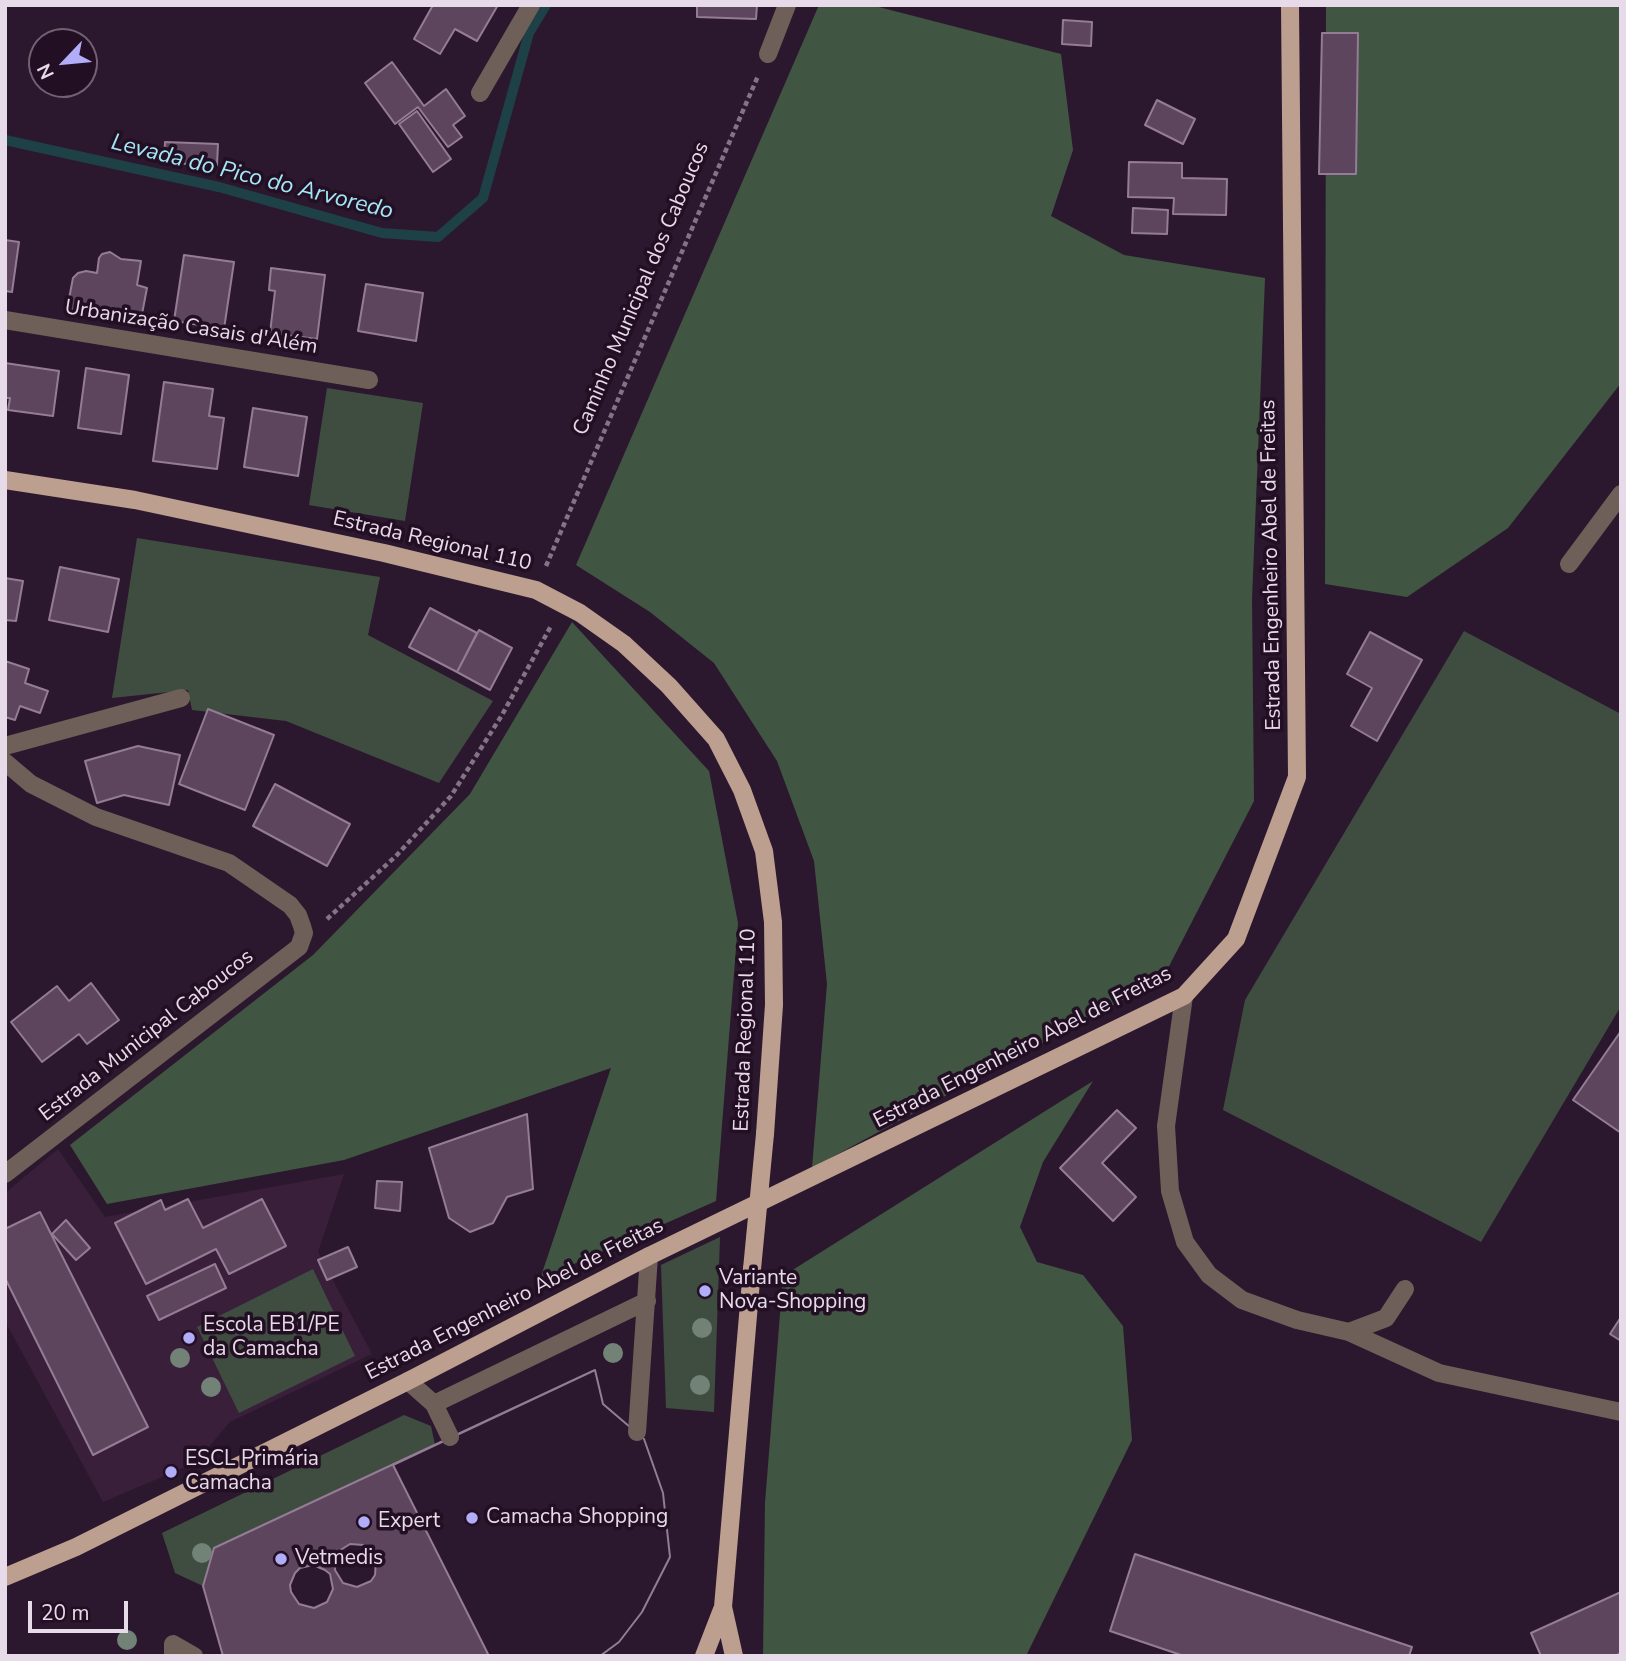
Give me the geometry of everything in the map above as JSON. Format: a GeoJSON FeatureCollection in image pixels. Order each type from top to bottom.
{"type":"FeatureCollection","features":[{"type":"Feature","properties":{"kind":"main road","name":"Estrada Engenheiro Abel de Freitas"},"geometry":{"type":"LineString","coordinates":[[5,1577],[76,1547],[408,1381],[649,1256],[1184,996],[1236,939],[1297,777],[1290,5]]}},
{"type":"Feature","properties":{"kind":"main road","name":"Estrada Regional 110"},"geometry":{"type":"LineString","coordinates":[[5,480],[148,503],[384,553],[536,590],[580,613],[624,644],[669,686],[716,739],[742,790],[764,851],[773,922],[774,1005],[723,1607],[704,1656]]}},
{"type":"Feature","properties":{"kind":"main road","name":"Estrada Regional 110"},"geometry":{"type":"LineString","coordinates":[[723,1607],[734,1656]]}},
{"type":"Feature","properties":{"kind":"street"},"geometry":{"type":"LineString","coordinates":[[480,93],[531,5]]}},
{"type":"Feature","properties":{"kind":"street"},"geometry":{"type":"LineString","coordinates":[[768,54],[787,5]]}},
{"type":"Feature","properties":{"kind":"street","name":"Urbanização Casais d'Além"},"geometry":{"type":"LineString","coordinates":[[5,320],[369,380]]}},
{"type":"Feature","properties":{"kind":"street"},"geometry":{"type":"LineString","coordinates":[[1570,564],[1621,494]]}},
{"type":"Feature","properties":{"kind":"street"},"geometry":{"type":"LineString","coordinates":[[5,746],[181,698]]}},
{"type":"Feature","properties":{"kind":"street"},"geometry":{"type":"LineString","coordinates":[[5,762],[32,784],[96,817],[229,863],[290,905],[302,926]]}},
{"type":"Feature","properties":{"kind":"street","name":"Estrada Municipal Caboucos"},"geometry":{"type":"LineString","coordinates":[[5,1174],[299,947],[304,933],[302,926]]}},
{"type":"Feature","properties":{"kind":"street"},"geometry":{"type":"LineString","coordinates":[[1184,996],[1166,1126],[1170,1191],[1185,1242],[1209,1275],[1242,1300],[1297,1320],[1349,1332],[1439,1373],[1621,1412]]}},
{"type":"Feature","properties":{"kind":"street"},"geometry":{"type":"LineString","coordinates":[[637,1432],[649,1256]]}},
{"type":"Feature","properties":{"kind":"street"},"geometry":{"type":"LineString","coordinates":[[1349,1332],[1386,1318],[1405,1289]]}},
{"type":"Feature","properties":{"kind":"street"},"geometry":{"type":"LineString","coordinates":[[434,1405],[647,1301]]}},
{"type":"Feature","properties":{"kind":"street"},"geometry":{"type":"LineString","coordinates":[[408,1381],[434,1405],[450,1437]]}},
{"type":"Feature","properties":{"kind":"street"},"geometry":{"type":"LineString","coordinates":[[173,1650],[194,1656]]}},
{"type":"Feature","properties":{"kind":"path","name":"Caminho Municipal dos Caboucos"},"geometry":{"type":"LineString","coordinates":[[536,590],[768,54]]}},
{"type":"Feature","properties":{"kind":"path"},"geometry":{"type":"LineString","coordinates":[[302,926],[325,921],[396,856],[451,796],[502,715],[544,640]]}},
{"type":"Feature","properties":{"kind":"shaded area","name":"Escola EB1/PE da Camacha"},"geometry":{"type":"Polygon","coordinates":[[[58,1149],[105,1217],[344,1174],[318,1252],[372,1354],[230,1422],[195,1463],[103,1502],[5,1321],[5,1193],[58,1149]]]}},
{"type":"Feature","properties":{"kind":"green space"},"geometry":{"type":"Polygon","coordinates":[[[819,5],[871,5],[1061,54],[1073,150],[1051,216],[1124,255],[1265,278],[1252,599],[1254,801],[1163,978],[812,1168],[827,984],[814,861],[777,761],[714,663],[650,612],[576,565],[819,5]]]}},
{"type":"Feature","properties":{"kind":"green space"},"geometry":{"type":"Polygon","coordinates":[[[1326,5],[1621,5],[1621,383],[1508,528],[1407,597],[1325,584],[1326,5]]]}},
{"type":"Feature","properties":{"kind":"green space"},"geometry":{"type":"Polygon","coordinates":[[[327,388],[423,403],[405,521],[309,505],[327,388]]]}},
{"type":"Feature","properties":{"kind":"green space"},"geometry":{"type":"Polygon","coordinates":[[[137,538],[380,577],[368,635],[493,701],[439,783],[286,721],[192,710],[188,690],[112,698],[137,538]]]}},
{"type":"Feature","properties":{"kind":"green space"},"geometry":{"type":"Polygon","coordinates":[[[572,622],[709,771],[738,923],[716,1201],[540,1279],[611,1068],[344,1160],[107,1204],[70,1145],[313,955],[470,794],[572,622]]]}},
{"type":"Feature","properties":{"kind":"green space"},"geometry":{"type":"Polygon","coordinates":[[[1464,631],[1621,714],[1621,1006],[1481,1242],[1223,1110],[1245,1000],[1464,631]]]}},
{"type":"Feature","properties":{"kind":"green space"},"geometry":{"type":"Polygon","coordinates":[[[1093,1081],[1043,1162],[1020,1227],[1037,1262],[1083,1275],[1123,1326],[1132,1440],[1026,1656],[763,1656],[765,1503],[783,1276],[1093,1081]]]}},
{"type":"Feature","properties":{"kind":"green space"},"geometry":{"type":"Polygon","coordinates":[[[720,1237],[714,1412],[666,1408],[661,1265],[720,1237]]]}},
{"type":"Feature","properties":{"kind":"green space"},"geometry":{"type":"Polygon","coordinates":[[[313,1269],[355,1356],[239,1413],[197,1327],[313,1269]]]}},
{"type":"Feature","properties":{"kind":"green space"},"geometry":{"type":"Polygon","coordinates":[[[404,1415],[431,1426],[435,1445],[214,1548],[203,1586],[175,1573],[162,1533],[404,1415]]]}},
{"type":"Feature","properties":{"kind":"building"},"geometry":{"type":"Polygon","coordinates":[[[433,5],[498,5],[477,41],[455,29],[440,54],[414,39],[433,5]]]}},
{"type":"Feature","properties":{"kind":"building"},"geometry":{"type":"Polygon","coordinates":[[[697,5],[757,5],[756,19],[697,17],[697,5]]]}},
{"type":"Feature","properties":{"kind":"building"},"geometry":{"type":"Polygon","coordinates":[[[1063,20],[1092,22],[1091,46],[1062,44],[1063,20]]]}},
{"type":"Feature","properties":{"kind":"building"},"geometry":{"type":"Polygon","coordinates":[[[1322,33],[1358,33],[1356,174],[1319,174],[1322,33]]]}},
{"type":"Feature","properties":{"kind":"building"},"geometry":{"type":"Polygon","coordinates":[[[392,62],[424,106],[446,89],[465,116],[453,125],[462,137],[448,147],[418,107],[395,124],[365,83],[392,62]]]}},
{"type":"Feature","properties":{"kind":"building"},"geometry":{"type":"Polygon","coordinates":[[[1157,100],[1195,119],[1183,144],[1145,125],[1157,100]]]}},
{"type":"Feature","properties":{"kind":"building"},"geometry":{"type":"Polygon","coordinates":[[[417,111],[451,159],[433,172],[399,124],[417,111]]]}},
{"type":"Feature","properties":{"kind":"building"},"geometry":{"type":"Polygon","coordinates":[[[165,142],[218,144],[217,165],[164,163],[165,142]]]}},
{"type":"Feature","properties":{"kind":"building"},"geometry":{"type":"Polygon","coordinates":[[[1129,162],[1182,163],[1182,178],[1227,179],[1226,215],[1173,214],[1174,198],[1128,197],[1129,162]]]}},
{"type":"Feature","properties":{"kind":"building"},"geometry":{"type":"Polygon","coordinates":[[[1133,208],[1168,210],[1167,234],[1132,233],[1133,208]]]}},
{"type":"Feature","properties":{"kind":"building"},"geometry":{"type":"Polygon","coordinates":[[[5,240],[19,242],[12,292],[5,291],[5,240]]]}},
{"type":"Feature","properties":{"kind":"building"},"geometry":{"type":"Polygon","coordinates":[[[110,252],[121,259],[141,261],[137,285],[147,288],[142,314],[100,307],[101,314],[67,309],[73,278],[86,271],[97,273],[99,258],[110,252]]]}},
{"type":"Feature","properties":{"kind":"building"},"geometry":{"type":"Polygon","coordinates":[[[184,255],[234,262],[224,329],[174,321],[184,255]]]}},
{"type":"Feature","properties":{"kind":"building"},"geometry":{"type":"Polygon","coordinates":[[[271,268],[325,275],[317,339],[270,333],[275,291],[269,290],[271,268]]]}},
{"type":"Feature","properties":{"kind":"building"},"geometry":{"type":"Polygon","coordinates":[[[366,284],[423,293],[416,341],[358,331],[366,284]]]}},
{"type":"Feature","properties":{"kind":"building"},"geometry":{"type":"Polygon","coordinates":[[[5,363],[59,371],[53,416],[8,410],[10,398],[5,398],[5,363]]]}},
{"type":"Feature","properties":{"kind":"building"},"geometry":{"type":"Polygon","coordinates":[[[86,368],[129,375],[121,434],[78,428],[86,368]]]}},
{"type":"Feature","properties":{"kind":"building"},"geometry":{"type":"Polygon","coordinates":[[[164,382],[213,389],[209,416],[224,418],[217,469],[153,461],[164,382]]]}},
{"type":"Feature","properties":{"kind":"building"},"geometry":{"type":"Polygon","coordinates":[[[253,408],[307,417],[298,476],[244,467],[253,408]]]}},
{"type":"Feature","properties":{"kind":"building"},"geometry":{"type":"Polygon","coordinates":[[[60,567],[119,579],[108,632],[49,620],[60,567]]]}},
{"type":"Feature","properties":{"kind":"building"},"geometry":{"type":"Polygon","coordinates":[[[5,578],[23,581],[16,621],[5,620],[5,578]]]}},
{"type":"Feature","properties":{"kind":"building"},"geometry":{"type":"Polygon","coordinates":[[[430,608],[477,633],[457,672],[409,647],[430,608]]]}},
{"type":"Feature","properties":{"kind":"building"},"geometry":{"type":"Polygon","coordinates":[[[479,630],[512,648],[490,690],[457,672],[479,630]]]}},
{"type":"Feature","properties":{"kind":"building"},"geometry":{"type":"Polygon","coordinates":[[[1370,632],[1422,660],[1377,741],[1351,726],[1372,688],[1347,674],[1370,632]]]}},
{"type":"Feature","properties":{"kind":"building"},"geometry":{"type":"Polygon","coordinates":[[[5,661],[29,669],[25,683],[48,691],[40,713],[20,706],[15,720],[5,717],[5,661]]]}},
{"type":"Feature","properties":{"kind":"building"},"geometry":{"type":"Polygon","coordinates":[[[208,709],[274,735],[245,810],[179,784],[208,709]]]}},
{"type":"Feature","properties":{"kind":"building"},"geometry":{"type":"Polygon","coordinates":[[[138,746],[180,755],[169,805],[124,795],[97,803],[85,761],[138,746]]]}},
{"type":"Feature","properties":{"kind":"building"},"geometry":{"type":"Polygon","coordinates":[[[275,784],[350,824],[327,866],[253,826],[275,784]]]}},
{"type":"Feature","properties":{"kind":"building"},"geometry":{"type":"Polygon","coordinates":[[[91,983],[119,1020],[87,1044],[79,1034],[42,1062],[11,1022],[57,986],[69,1001],[91,983]]]}},
{"type":"Feature","properties":{"kind":"building"},"geometry":{"type":"Polygon","coordinates":[[[1621,1031],[1621,1133],[1573,1100],[1621,1031]]]}},
{"type":"Feature","properties":{"kind":"building"},"geometry":{"type":"Polygon","coordinates":[[[1117,1110],[1136,1128],[1102,1163],[1136,1197],[1113,1221],[1060,1168],[1117,1110]]]}},
{"type":"Feature","properties":{"kind":"building"},"geometry":{"type":"Polygon","coordinates":[[[527,1114],[533,1189],[507,1197],[493,1223],[470,1232],[449,1218],[429,1148],[527,1114]]]}},
{"type":"Feature","properties":{"kind":"building"},"geometry":{"type":"Polygon","coordinates":[[[377,1181],[402,1182],[400,1211],[375,1208],[377,1181]]]}},
{"type":"Feature","properties":{"kind":"building"},"geometry":{"type":"Polygon","coordinates":[[[188,1199],[203,1228],[262,1199],[286,1246],[229,1274],[216,1249],[146,1284],[115,1223],[161,1200],[165,1210],[188,1199]]]}},
{"type":"Feature","properties":{"kind":"building"},"geometry":{"type":"Polygon","coordinates":[[[40,1212],[148,1427],[93,1455],[5,1278],[5,1229],[40,1212]]]}},
{"type":"Feature","properties":{"kind":"building"},"geometry":{"type":"Polygon","coordinates":[[[66,1220],[90,1248],[76,1260],[52,1234],[66,1220]]]}},
{"type":"Feature","properties":{"kind":"building"},"geometry":{"type":"Polygon","coordinates":[[[348,1247],[357,1267],[327,1280],[318,1260],[348,1247]]]}},
{"type":"Feature","properties":{"kind":"building"},"geometry":{"type":"Polygon","coordinates":[[[215,1264],[226,1288],[159,1320],[147,1296],[215,1264]]]}},
{"type":"Feature","properties":{"kind":"building"},"geometry":{"type":"Polygon","coordinates":[[[1621,1317],[1621,1341],[1610,1334],[1621,1317]]]}},
{"type":"Feature","properties":{"kind":"building","name":"Camacha Shopping"},"geometry":{"type":"Polygon","coordinates":[[[595,1370],[603,1404],[644,1439],[663,1493],[670,1557],[642,1612],[619,1642],[600,1656],[223,1656],[203,1586],[214,1548],[595,1370]],[[350,1544],[339,1551],[335,1570],[343,1583],[357,1587],[371,1581],[375,1575],[376,1560],[369,1548],[350,1544]],[[313,1565],[300,1568],[290,1585],[299,1604],[314,1608],[327,1602],[333,1589],[330,1574],[313,1565]]]}},
{"type":"Feature","properties":{"kind":"building","name":"Camacha Shopping"},"geometry":{"type":"Polygon","coordinates":[[[595,1370],[603,1404],[644,1439],[663,1493],[670,1557],[642,1612],[619,1642],[600,1656],[489,1656],[393,1465],[595,1370]]]}},
{"type":"Feature","properties":{"kind":"building"},"geometry":{"type":"Polygon","coordinates":[[[1135,1554],[1412,1647],[1409,1656],[1184,1656],[1110,1631],[1135,1554]]]}},
{"type":"Feature","properties":{"kind":"building"},"geometry":{"type":"Polygon","coordinates":[[[1621,1592],[1621,1653],[1615,1656],[1541,1656],[1531,1633],[1621,1592]]]}},
{"type":"Feature","properties":{"kind":"waterway","name":"Levada do Pico do Arvoredo"},"geometry":{"type":"LineString","coordinates":[[5,140],[219,187],[382,233],[438,237],[483,198],[529,33],[546,5]]}},
{"type":"Feature","properties":{"kind":"place","name":"Variante Nova-Shopping"},"geometry":{"type":"Point","coordinates":[705,1291]}},
{"type":"Feature","properties":{"kind":"place","name":"Escola EB1/PE da Camacha"},"geometry":{"type":"Point","coordinates":[189,1338]}},
{"type":"Feature","properties":{"kind":"place","name":"ESCL Primária Camacha"},"geometry":{"type":"Point","coordinates":[171,1472]}},
{"type":"Feature","properties":{"kind":"place","name":"Camacha Shopping"},"geometry":{"type":"Point","coordinates":[472,1518]}},
{"type":"Feature","properties":{"kind":"place","name":"Expert"},"geometry":{"type":"Point","coordinates":[364,1522]}},
{"type":"Feature","properties":{"kind":"place","name":"Vetmedis"},"geometry":{"type":"Point","coordinates":[281,1559]}}]}
